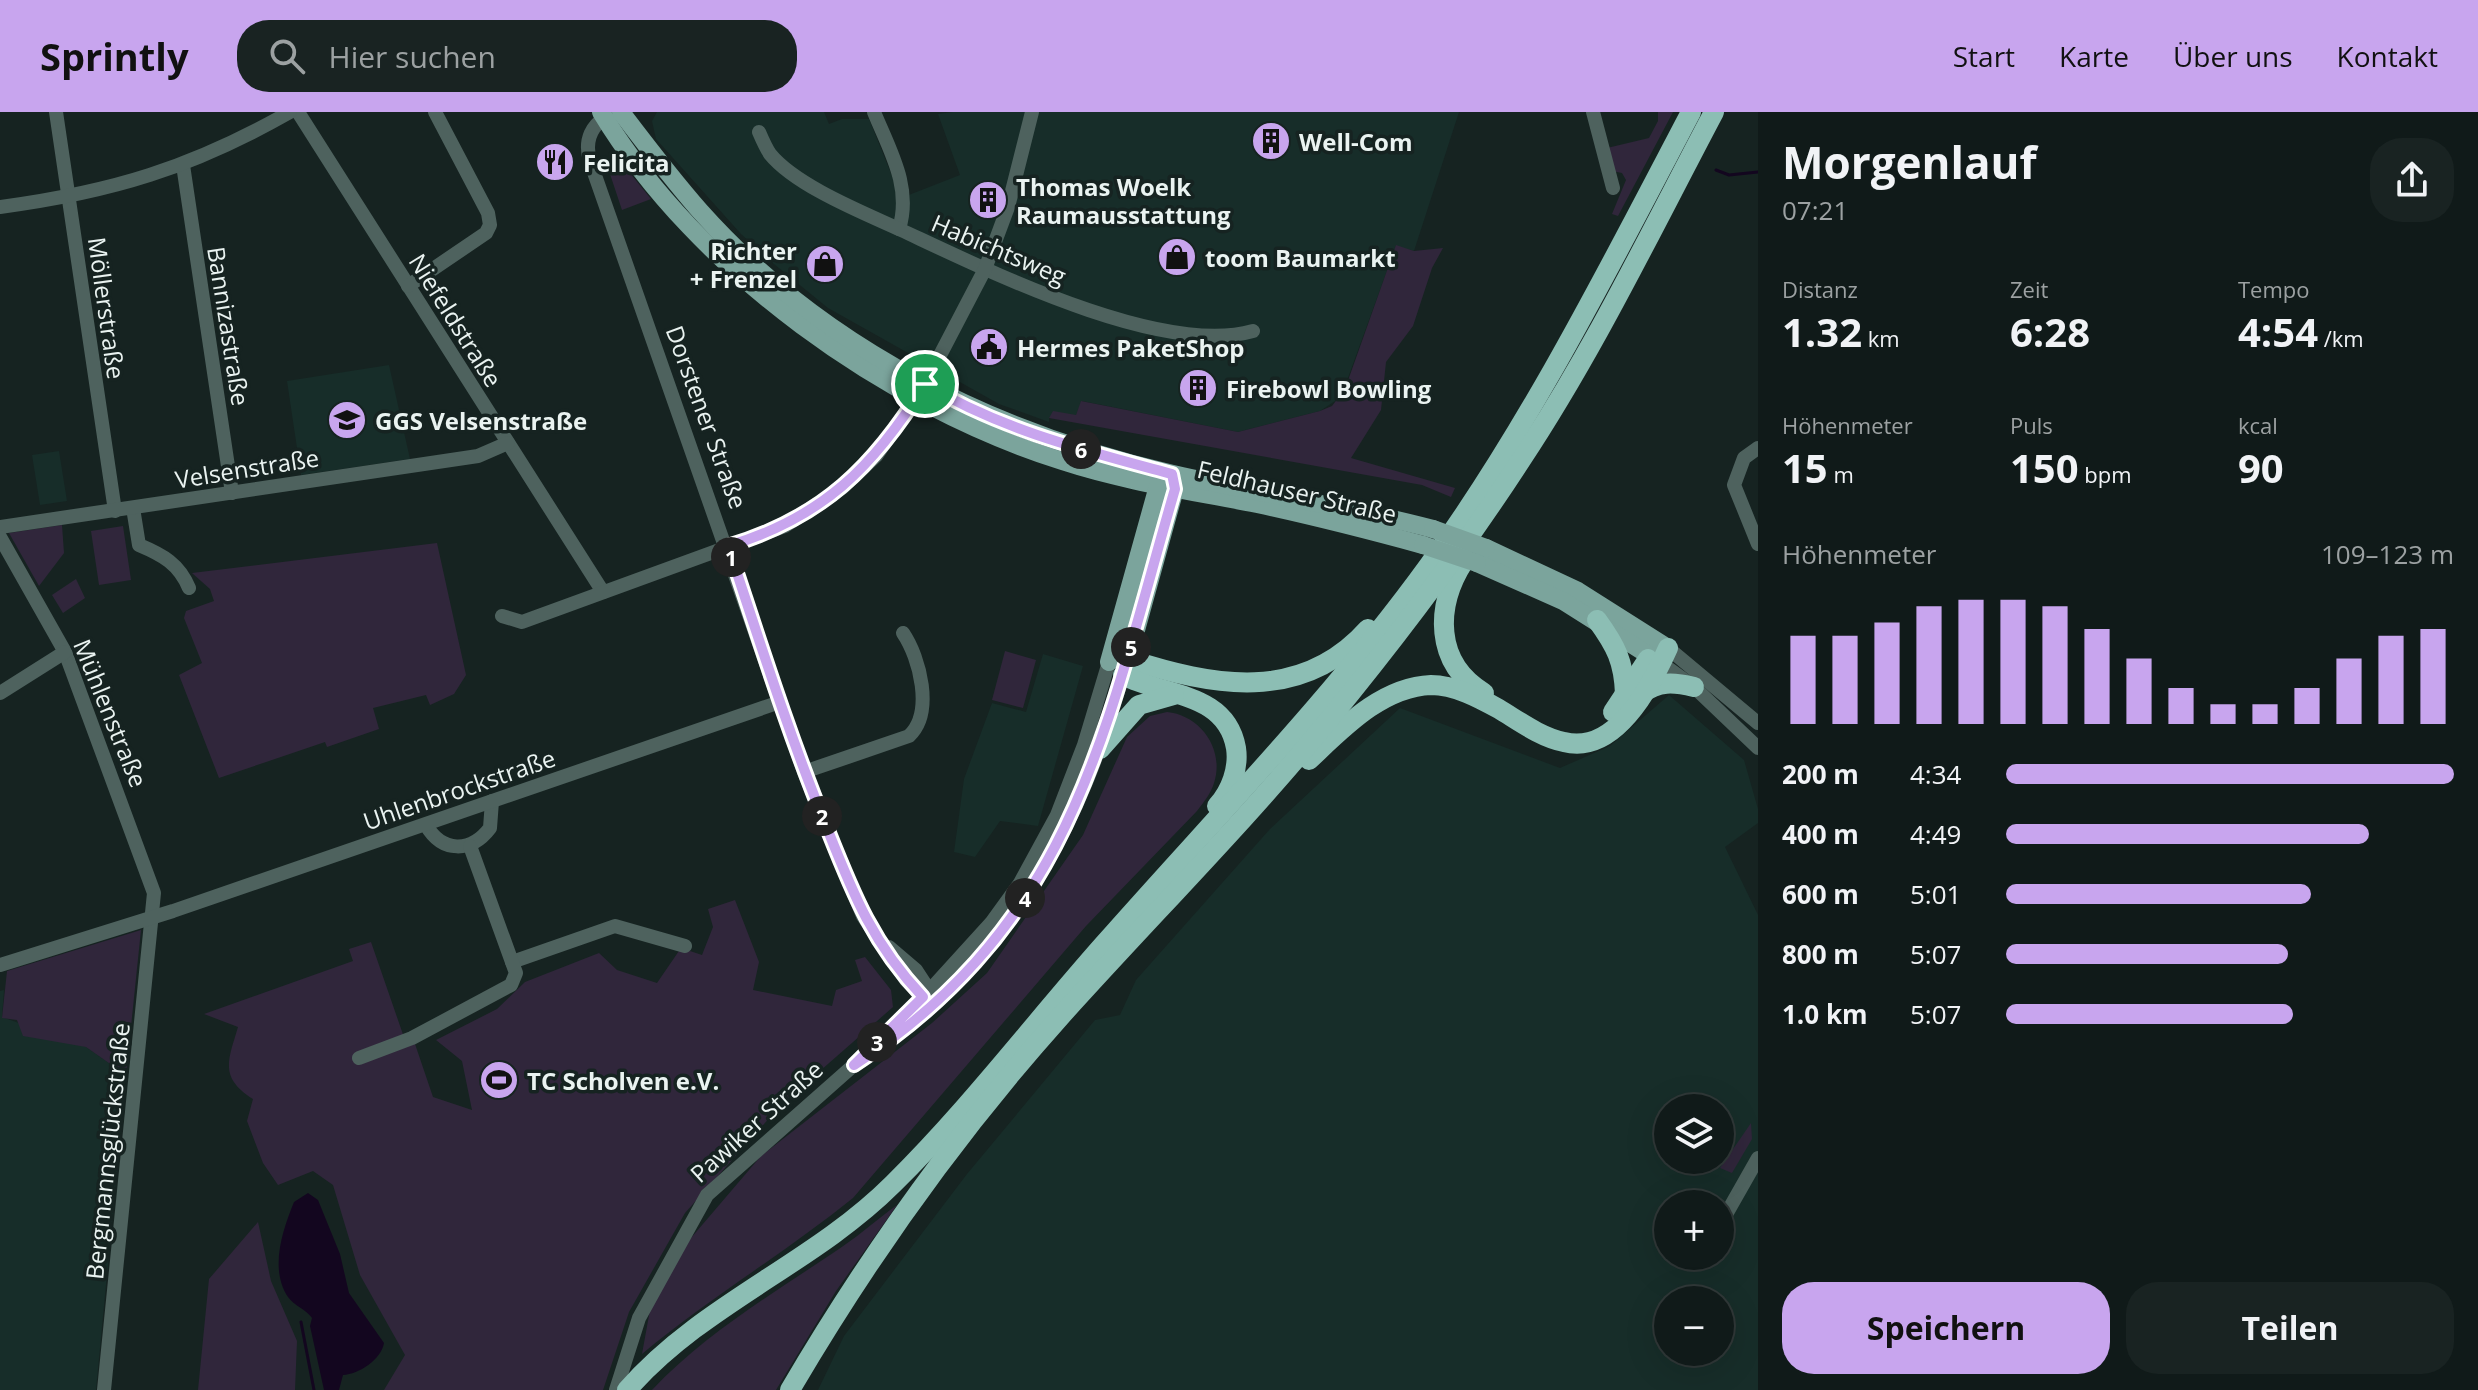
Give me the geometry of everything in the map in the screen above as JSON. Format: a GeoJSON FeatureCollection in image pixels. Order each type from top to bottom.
{"type":"FeatureCollection","features":[{"type":"Feature","properties":{"kind":"highway"},"geometry":{"type":"LineString","coordinates":[[1120,665],[1226,683],[1257,685],[1286,680],[1317,667],[1356,643],[1544,382],[1691,112]]}},
{"type":"Feature","properties":{"kind":"highway"},"geometry":{"type":"LineString","coordinates":[[790,1390],[843,1300],[899,1216],[1057,1021],[1326,723],[1404,624],[1523,457],[1622,287],[1714,112]]}},
{"type":"Feature","properties":{"kind":"highway"},"geometry":{"type":"LineString","coordinates":[[1523,457],[1510,489],[1454,576],[1447,593],[1442,626],[1451,659],[1475,688],[1532,723],[1561,734],[1584,734],[1600,727],[1633,694],[1660,655]]}},
{"type":"Feature","properties":{"kind":"highway"},"geometry":{"type":"LineString","coordinates":[[627,1390],[662,1354],[701,1322],[839,1231],[890,1188],[948,1128],[1018,1041],[1156,884],[1280,753],[1364,651],[1429,545]]}},
{"type":"Feature","properties":{"kind":"highway"},"geometry":{"type":"LineString","coordinates":[[1227,836],[1240,830],[1334,736],[1370,707],[1401,691],[1431,685],[1454,688],[1566,743],[1587,743],[1604,737],[1620,724],[1633,694],[1619,651],[1597,620]]}},
{"type":"Feature","properties":{"kind":"highway"},"geometry":{"type":"LineString","coordinates":[[1120,665],[1139,684],[1181,694],[1210,706],[1225,720],[1234,740],[1237,758],[1233,780],[1222,801],[1173,855],[1156,884]]}},
{"type":"Feature","properties":{"kind":"highway"},"geometry":{"type":"LineString","coordinates":[[1633,694],[1663,684],[1694,687]]}},
{"type":"Feature","properties":{"kind":"highway"},"geometry":{"type":"LineString","coordinates":[[1100,749],[1139,705],[1154,698],[1181,694]]}},
{"type":"Feature","properties":{"kind":"main road","name":"Feldhauser Straße"},"geometry":{"type":"LineString","coordinates":[[610,113],[746,257],[812,312],[921,392],[949,399],[1168,483],[1358,509],[1429,545],[1482,556],[1578,591],[1660,655]]}},
{"type":"Feature","properties":{"kind":"main road","name":"Pawiker Straße"},"geometry":{"type":"LineString","coordinates":[[1120,665],[1168,483]]}},
{"type":"Feature","properties":{"kind":"main road","name":"Feldhauser Straße"},"geometry":{"type":"LineString","coordinates":[[1482,556],[1660,655]]}},
{"type":"Feature","properties":{"kind":"street","name":"Möllerstraße"},"geometry":{"type":"LineString","coordinates":[[56,112],[115,511]]}},
{"type":"Feature","properties":{"kind":"street"},"geometry":{"type":"LineString","coordinates":[[0,207],[68,198],[126,185],[231,146],[290,112]]}},
{"type":"Feature","properties":{"kind":"street","name":"Niefeldstraße"},"geometry":{"type":"LineString","coordinates":[[298,112],[603,592]]}},
{"type":"Feature","properties":{"kind":"street"},"geometry":{"type":"LineString","coordinates":[[408,286],[486,233],[490,225],[488,213],[435,112]]}},
{"type":"Feature","properties":{"kind":"street"},"geometry":{"type":"LineString","coordinates":[[874,112],[904,191],[904,212],[899,229]]}},
{"type":"Feature","properties":{"kind":"street"},"geometry":{"type":"LineString","coordinates":[[502,616],[522,622],[785,526],[842,488],[876,456],[921,392],[985,269],[1008,207],[1032,112]]}},
{"type":"Feature","properties":{"kind":"street"},"geometry":{"type":"LineString","coordinates":[[1593,112],[1613,188]]}},
{"type":"Feature","properties":{"kind":"street","name":"Dorstener Straße"},"geometry":{"type":"LineString","coordinates":[[610,113],[590,132],[586,147],[590,161],[728,546],[804,772],[863,916],[887,954],[930,996]]}},
{"type":"Feature","properties":{"kind":"street","name":"Habichtsweg"},"geometry":{"type":"LineString","coordinates":[[759,132],[771,154],[803,179],[855,210],[1064,302],[1142,324],[1227,339],[1253,331]]}},
{"type":"Feature","properties":{"kind":"street","name":"Bannizastraße"},"geometry":{"type":"LineString","coordinates":[[183,165],[232,493]]}},
{"type":"Feature","properties":{"kind":"street","name":"Velsenstraße"},"geometry":{"type":"LineString","coordinates":[[0,527],[478,456],[508,443]]}},
{"type":"Feature","properties":{"kind":"street"},"geometry":{"type":"LineString","coordinates":[[1758,448],[1744,458],[1734,485],[1758,544]]}},
{"type":"Feature","properties":{"kind":"street"},"geometry":{"type":"LineString","coordinates":[[133,508],[139,545],[170,560],[183,573],[189,588]]}},
{"type":"Feature","properties":{"kind":"street","name":"Mühlenstraße"},"geometry":{"type":"LineString","coordinates":[[0,537],[65,652],[152,883],[153,916]]}},
{"type":"Feature","properties":{"kind":"street"},"geometry":{"type":"LineString","coordinates":[[804,772],[909,736],[917,729],[923,715],[917,665],[914,649],[903,633]]}},
{"type":"Feature","properties":{"kind":"street"},"geometry":{"type":"LineString","coordinates":[[0,693],[65,652]]}},
{"type":"Feature","properties":{"kind":"street","name":"Feldhauser Straße"},"geometry":{"type":"LineString","coordinates":[[1660,655],[1758,748]]}},
{"type":"Feature","properties":{"kind":"street","name":"Feldhauser Straße"},"geometry":{"type":"LineString","coordinates":[[1660,655],[1758,723]]}},
{"type":"Feature","properties":{"kind":"street","name":"Pawiker Straße"},"geometry":{"type":"LineString","coordinates":[[616,1390],[639,1318],[707,1195],[989,946],[1045,869],[1100,749],[1120,665]]}},
{"type":"Feature","properties":{"kind":"street","name":"Pawiker Straße"},"geometry":{"type":"LineString","coordinates":[[930,996],[991,923],[1050,829],[1120,665]]}},
{"type":"Feature","properties":{"kind":"street","name":"Uhlenbrockstraße"},"geometry":{"type":"LineString","coordinates":[[0,965],[426,825],[780,702]]}},
{"type":"Feature","properties":{"kind":"street"},"geometry":{"type":"LineString","coordinates":[[426,825],[439,841],[449,846],[470,846],[490,828],[492,801]]}},
{"type":"Feature","properties":{"kind":"street"},"geometry":{"type":"LineString","coordinates":[[359,1058],[412,1038],[511,985],[516,973],[470,846]]}},
{"type":"Feature","properties":{"kind":"street","name":"Bergmannsglückstraße"},"geometry":{"type":"LineString","coordinates":[[104,1390],[153,916]]}},
{"type":"Feature","properties":{"kind":"street"},"geometry":{"type":"LineString","coordinates":[[512,962],[615,926],[685,946]]}},
{"type":"Feature","properties":{"kind":"street"},"geometry":{"type":"LineString","coordinates":[[1734,1200],[1758,1158]]}},
{"type":"Feature","properties":{"kind":"shaded area"},"geometry":{"type":"Polygon","coordinates":[[[657,112],[824,112],[829,124],[842,119],[869,119],[901,198],[960,175],[938,114],[1459,112],[1414,251],[1396,246],[1341,397],[1320,411],[1238,432],[1082,401],[1076,415],[1049,418],[1049,422],[999,404],[828,308],[774,264],[741,234],[656,139],[652,121],[657,112]]]}},
{"type":"Feature","properties":{"kind":"shaded area"},"geometry":{"type":"Polygon","coordinates":[[[1658,112],[1673,112],[1618,216],[1612,214],[1626,180],[1622,173],[1612,171],[1607,148],[1649,138],[1658,121],[1658,112]]]}},
{"type":"Feature","properties":{"kind":"shaded area"},"geometry":{"type":"Polygon","coordinates":[[[614,161],[621,162],[651,199],[622,210],[609,171],[614,161]]]}},
{"type":"Feature","properties":{"kind":"shaded area"},"geometry":{"type":"Polygon","coordinates":[[[1396,245],[1414,251],[1443,248],[1432,268],[1413,326],[1386,362],[1381,410],[1351,458],[1455,488],[1451,497],[1422,485],[1049,418],[1053,411],[1076,415],[1081,401],[1238,432],[1332,406],[1345,389],[1396,245]]]}},
{"type":"Feature","properties":{"kind":"shaded area","name":"GGS Velsenstraße"},"geometry":{"type":"Polygon","coordinates":[[[389,365],[410,459],[301,475],[287,381],[389,365]]]}},
{"type":"Feature","properties":{"kind":"shaded area"},"geometry":{"type":"Polygon","coordinates":[[[59,451],[67,501],[40,505],[32,455],[59,451]]]}},
{"type":"Feature","properties":{"kind":"shaded area"},"geometry":{"type":"Polygon","coordinates":[[[62,525],[64,553],[39,586],[9,533],[62,525]]]}},
{"type":"Feature","properties":{"kind":"shaded area"},"geometry":{"type":"Polygon","coordinates":[[[123,526],[131,580],[99,585],[91,531],[123,526]]]}},
{"type":"Feature","properties":{"kind":"shaded area"},"geometry":{"type":"Polygon","coordinates":[[[437,543],[466,675],[454,694],[430,705],[426,695],[373,708],[379,729],[327,747],[325,742],[219,778],[179,675],[202,663],[184,618],[186,611],[214,601],[210,589],[192,573],[437,543]]]}},
{"type":"Feature","properties":{"kind":"shaded area"},"geometry":{"type":"Polygon","coordinates":[[[76,579],[85,598],[63,613],[52,595],[76,579]]]}},
{"type":"Feature","properties":{"kind":"shaded area"},"geometry":{"type":"Polygon","coordinates":[[[1005,651],[1036,660],[1023,708],[992,700],[1005,651]]]}},
{"type":"Feature","properties":{"kind":"shaded area"},"geometry":{"type":"Polygon","coordinates":[[[1043,654],[1083,666],[1038,826],[1000,821],[975,857],[954,852],[964,779],[992,703],[1026,712],[1043,654]]]}},
{"type":"Feature","properties":{"kind":"shaded area"},"geometry":{"type":"Polygon","coordinates":[[[1669,695],[1744,760],[1758,809],[1758,823],[1725,847],[1758,915],[1758,1390],[818,1390],[844,1336],[967,1174],[1095,1020],[1120,1015],[1136,980],[1270,829],[1400,708],[1560,768],[1610,746],[1669,695]]]}},
{"type":"Feature","properties":{"kind":"shaded area"},"geometry":{"type":"Polygon","coordinates":[[[1167,712],[1190,720],[1213,746],[1216,758],[1214,783],[1197,811],[1086,926],[853,1198],[642,1354],[650,1310],[685,1245],[761,1156],[932,1023],[987,973],[1083,835],[1127,737],[1150,716],[1167,712]]]}},
{"type":"Feature","properties":{"kind":"shaded area"},"geometry":{"type":"Polygon","coordinates":[[[735,900],[759,962],[753,990],[832,1006],[836,990],[862,981],[855,960],[865,957],[891,990],[893,1007],[780,1106],[685,1213],[629,1312],[603,1390],[384,1390],[405,1355],[360,1275],[333,1185],[313,1171],[278,1185],[263,1163],[247,1121],[253,1099],[242,1091],[231,1076],[229,1059],[238,1027],[204,1014],[353,961],[349,949],[371,942],[407,1046],[415,1044],[433,1097],[472,1110],[462,1061],[436,1040],[497,1009],[525,982],[599,953],[617,970],[657,983],[681,948],[702,955],[713,927],[708,909],[735,900]]]}},
{"type":"Feature","properties":{"kind":"shaded area"},"geometry":{"type":"Polygon","coordinates":[[[141,930],[126,1075],[86,1047],[23,1036],[17,1020],[2,1018],[7,971],[141,930]]]}},
{"type":"Feature","properties":{"kind":"shaded area"},"geometry":{"type":"Polygon","coordinates":[[[4,990],[2,1017],[86,1047],[126,1075],[96,1390],[0,1390],[0,991],[4,990]]]}},
{"type":"Feature","properties":{"kind":"shaded area"},"geometry":{"type":"Polygon","coordinates":[[[1751,1123],[1752,1139],[1734,1170],[1734,1148],[1751,1123]]]}},
{"type":"Feature","properties":{"kind":"shaded area"},"geometry":{"type":"Polygon","coordinates":[[[308,1193],[318,1200],[340,1254],[349,1293],[384,1343],[379,1355],[368,1365],[343,1375],[339,1390],[324,1390],[310,1326],[312,1318],[288,1297],[279,1274],[282,1237],[290,1213],[294,1202],[308,1193]]]}},
{"type":"Feature","properties":{"kind":"shaded area"},"geometry":{"type":"Polygon","coordinates":[[[897,1205],[836,1291],[776,1390],[652,1390],[716,1333],[841,1248],[897,1205]]]}},
{"type":"Feature","properties":{"kind":"shaded area"},"geometry":{"type":"Polygon","coordinates":[[[258,1222],[271,1281],[297,1341],[295,1390],[198,1390],[209,1279],[258,1222]]]}},
{"type":"Feature","properties":{"kind":"waterway"},"geometry":{"type":"LineString","coordinates":[[1716,170],[1729,175],[1758,172]]}},
{"type":"Feature","properties":{"kind":"waterway"},"geometry":{"type":"LineString","coordinates":[[301,1322],[314,1390]]}},
{"type":"Feature","properties":{"kind":"place","name":"Well-Com"},"geometry":{"type":"Point","coordinates":[1271,141]}},
{"type":"Feature","properties":{"kind":"place","name":"Felicita"},"geometry":{"type":"Point","coordinates":[555,162]}},
{"type":"Feature","properties":{"kind":"place","name":"Thomas Woelk Raumausstattung"},"geometry":{"type":"Point","coordinates":[988,200]}},
{"type":"Feature","properties":{"kind":"place","name":"toom Baumarkt"},"geometry":{"type":"Point","coordinates":[1177,257]}},
{"type":"Feature","properties":{"kind":"place","name":"Richter + Frenzel"},"geometry":{"type":"Point","coordinates":[825,264]}},
{"type":"Feature","properties":{"kind":"place","name":"Hermes PaketShop"},"geometry":{"type":"Point","coordinates":[989,347]}},
{"type":"Feature","properties":{"kind":"place","name":"Firebowl Bowling"},"geometry":{"type":"Point","coordinates":[1198,388]}},
{"type":"Feature","properties":{"kind":"place","name":"GGS Velsenstraße"},"geometry":{"type":"Point","coordinates":[347,420]}},
{"type":"Feature","properties":{"kind":"place","name":"TC Scholven e.V."},"geometry":{"type":"Point","coordinates":[499,1080]}},
{"type":"Feature","properties":{"kind":"route"},"geometry":{"type":"LineString","coordinates":[[925,384],[949,399],[1040,436],[1172,474],[1175,489],[1100,749],[1045,869],[1017,911],[966,974],[888,1043],[854,1065],[923,997],[906,980],[867,926],[804,772],[728,546],[785,526],[842,488],[876,456],[925,384]]}}]}
